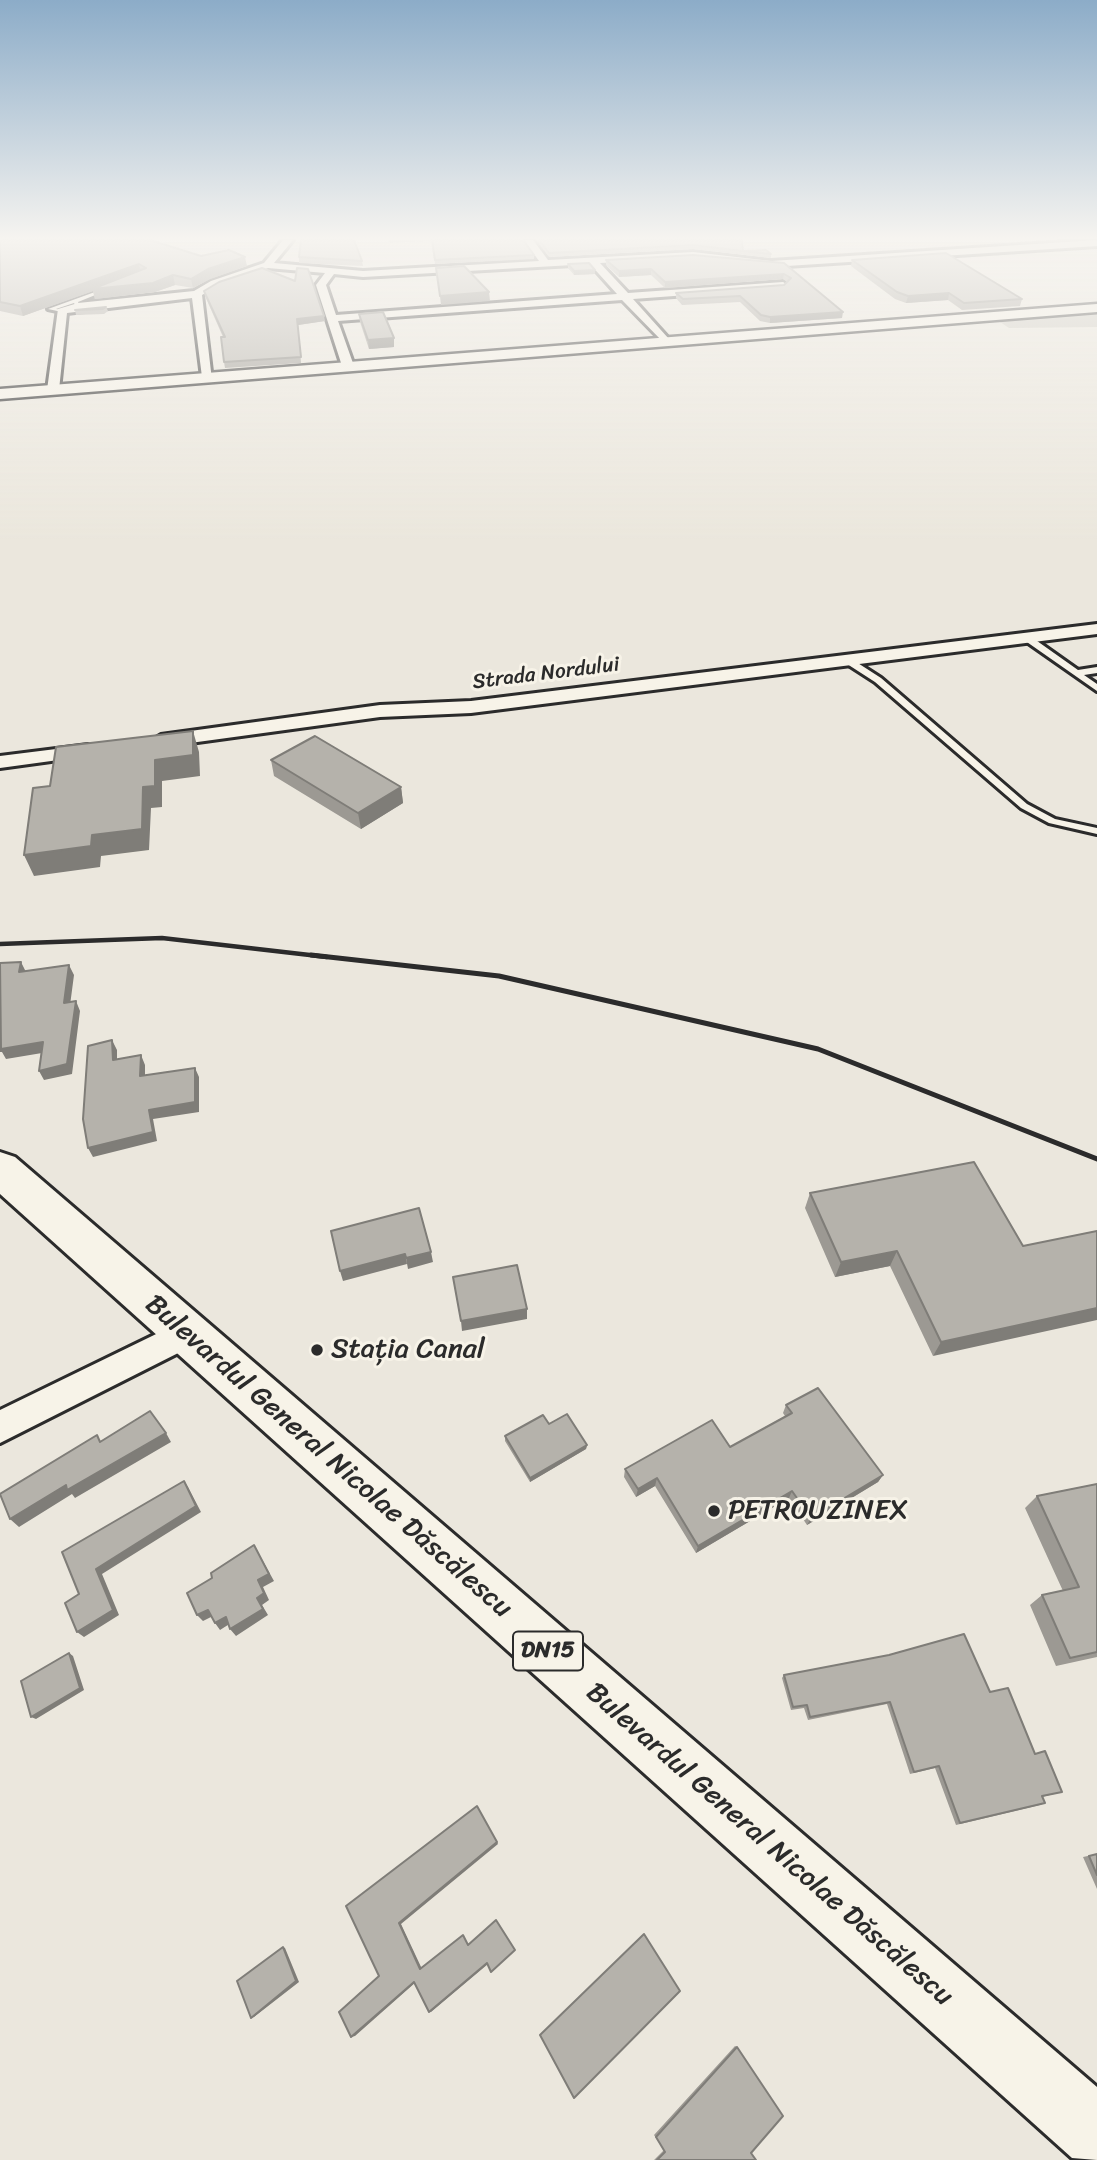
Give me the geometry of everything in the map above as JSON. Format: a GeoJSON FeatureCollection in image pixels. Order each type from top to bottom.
{"type":"FeatureCollection","features":[{"type":"Feature","properties":{"kind":"main road"},"geometry":{"type":"LineString","coordinates":[[0,394],[665,341]]}},
{"type":"Feature","properties":{"kind":"main road","name":"Bulevardul General Nicolae Dăscălescu"},"geometry":{"type":"LineString","coordinates":[[0,1169],[1097,2133]]}},
{"type":"Feature","properties":{"kind":"street"},"geometry":{"type":"LineString","coordinates":[[53,390],[59,341]]}},
{"type":"Feature","properties":{"kind":"street"},"geometry":{"type":"LineString","coordinates":[[203,341],[208,377]]}},
{"type":"Feature","properties":{"kind":"street"},"geometry":{"type":"LineString","coordinates":[[340,341],[348,366]]}},
{"type":"Feature","properties":{"kind":"street","name":"Strada Nordului"},"geometry":{"type":"LineString","coordinates":[[147,743],[380,711],[471,706],[1097,629]]}},
{"type":"Feature","properties":{"kind":"street"},"geometry":{"type":"LineString","coordinates":[[0,762],[107,748]]}},
{"type":"Feature","properties":{"kind":"street"},"geometry":{"type":"LineString","coordinates":[[0,1427],[187,1333]]}},
{"type":"Feature","properties":{"kind":"lane"},"geometry":{"type":"LineString","coordinates":[[1027,638],[1097,688]]}},
{"type":"Feature","properties":{"kind":"lane"},"geometry":{"type":"LineString","coordinates":[[847,660],[878,680],[1024,806],[1052,821],[1097,831]]}},
{"type":"Feature","properties":{"kind":"lane"},"geometry":{"type":"LineString","coordinates":[[1077,673],[1097,670]]}},
{"type":"Feature","properties":{"kind":"building"},"geometry":{"type":"Polygon","coordinates":[[[221,341],[299,341],[301,357],[224,362],[221,341]]]}},
{"type":"Feature","properties":{"kind":"building"},"geometry":{"type":"Polygon","coordinates":[[[193,731],[193,755],[155,760],[155,786],[143,787],[142,829],[92,835],[91,846],[24,855],[33,788],[50,786],[56,747],[193,731]]]}},
{"type":"Feature","properties":{"kind":"building"},"geometry":{"type":"Polygon","coordinates":[[[315,736],[401,787],[358,813],[271,760],[315,736]]]}},
{"type":"Feature","properties":{"kind":"building"},"geometry":{"type":"Polygon","coordinates":[[[21,962],[19,972],[69,965],[64,1003],[76,1001],[67,1064],[39,1071],[43,1042],[1,1049],[0,963],[21,962]]]}},
{"type":"Feature","properties":{"kind":"building"},"geometry":{"type":"Polygon","coordinates":[[[112,1040],[113,1060],[141,1055],[140,1076],[195,1068],[195,1102],[149,1110],[153,1132],[88,1148],[83,1119],[88,1046],[112,1040]]]}},
{"type":"Feature","properties":{"kind":"building"},"geometry":{"type":"Polygon","coordinates":[[[974,1162],[1023,1246],[1097,1231],[1097,1308],[941,1342],[897,1251],[841,1262],[810,1193],[974,1162]]]}},
{"type":"Feature","properties":{"kind":"building"},"geometry":{"type":"Polygon","coordinates":[[[419,1208],[431,1252],[406,1258],[405,1254],[340,1271],[331,1231],[419,1208]]]}},
{"type":"Feature","properties":{"kind":"building"},"geometry":{"type":"Polygon","coordinates":[[[517,1265],[527,1309],[461,1321],[453,1277],[517,1265]]]}},
{"type":"Feature","properties":{"kind":"building"},"geometry":{"type":"Polygon","coordinates":[[[818,1388],[883,1475],[811,1518],[792,1491],[698,1546],[657,1478],[638,1489],[625,1469],[712,1420],[730,1447],[792,1413],[786,1405],[818,1388]]]}},
{"type":"Feature","properties":{"kind":"building"},"geometry":{"type":"Polygon","coordinates":[[[150,1411],[166,1433],[67,1490],[66,1485],[10,1519],[0,1494],[97,1435],[100,1442],[150,1411]]]}},
{"type":"Feature","properties":{"kind":"building"},"geometry":{"type":"Polygon","coordinates":[[[567,1414],[587,1445],[530,1478],[505,1436],[543,1415],[549,1424],[567,1414]]]}},
{"type":"Feature","properties":{"kind":"building"},"geometry":{"type":"Polygon","coordinates":[[[184,1481],[196,1506],[96,1569],[113,1610],[77,1632],[65,1603],[79,1594],[62,1552],[184,1481]]]}},
{"type":"Feature","properties":{"kind":"building"},"geometry":{"type":"Polygon","coordinates":[[[1097,1484],[1097,1652],[1070,1658],[1042,1595],[1079,1587],[1037,1496],[1097,1484]]]}},
{"type":"Feature","properties":{"kind":"building"},"geometry":{"type":"Polygon","coordinates":[[[254,1545],[269,1574],[258,1580],[264,1593],[257,1598],[263,1609],[230,1629],[226,1617],[215,1623],[208,1610],[197,1615],[187,1593],[212,1578],[211,1573],[254,1545]]]}},
{"type":"Feature","properties":{"kind":"building"},"geometry":{"type":"Polygon","coordinates":[[[964,1634],[990,1692],[1008,1688],[1035,1754],[1045,1751],[1062,1792],[1042,1796],[1045,1803],[960,1823],[939,1766],[914,1772],[890,1702],[810,1717],[807,1705],[793,1707],[784,1675],[889,1655],[964,1634]]]}},
{"type":"Feature","properties":{"kind":"building"},"geometry":{"type":"Polygon","coordinates":[[[69,1653],[80,1688],[31,1717],[21,1681],[69,1653]]]}},
{"type":"Feature","properties":{"kind":"building"},"geometry":{"type":"Polygon","coordinates":[[[477,1806],[497,1842],[399,1923],[420,1969],[463,1935],[468,1945],[496,1920],[515,1950],[491,1972],[487,1963],[429,2012],[414,1982],[351,2037],[339,2012],[379,1976],[346,1906],[477,1806]]]}},
{"type":"Feature","properties":{"kind":"building"},"geometry":{"type":"Polygon","coordinates":[[[1097,1854],[1097,1875],[1089,1856],[1097,1854]]]}},
{"type":"Feature","properties":{"kind":"building"},"geometry":{"type":"Polygon","coordinates":[[[644,1934],[680,1991],[574,2098],[540,2035],[644,1934]]]}},
{"type":"Feature","properties":{"kind":"building"},"geometry":{"type":"Polygon","coordinates":[[[283,1947],[296,1981],[251,2018],[237,1981],[283,1947]]]}},
{"type":"Feature","properties":{"kind":"building"},"geometry":{"type":"Polygon","coordinates":[[[737,2047],[783,2116],[751,2153],[756,2160],[657,2160],[665,2152],[656,2137],[737,2047]]]}},
{"type":"Feature","properties":{"kind":"railway"},"geometry":{"type":"LineString","coordinates":[[0,944],[162,938],[327,957]]}},
{"type":"Feature","properties":{"kind":"railway"},"geometry":{"type":"LineString","coordinates":[[311,955],[499,976],[818,1049],[1097,1159]]}},
{"type":"Feature","properties":{"kind":"place","name":"Stația Canal"},"geometry":{"type":"Point","coordinates":[317,1350]}},
{"type":"Feature","properties":{"kind":"place","name":"PETROUZINEX"},"geometry":{"type":"Point","coordinates":[714,1511]}}]}
